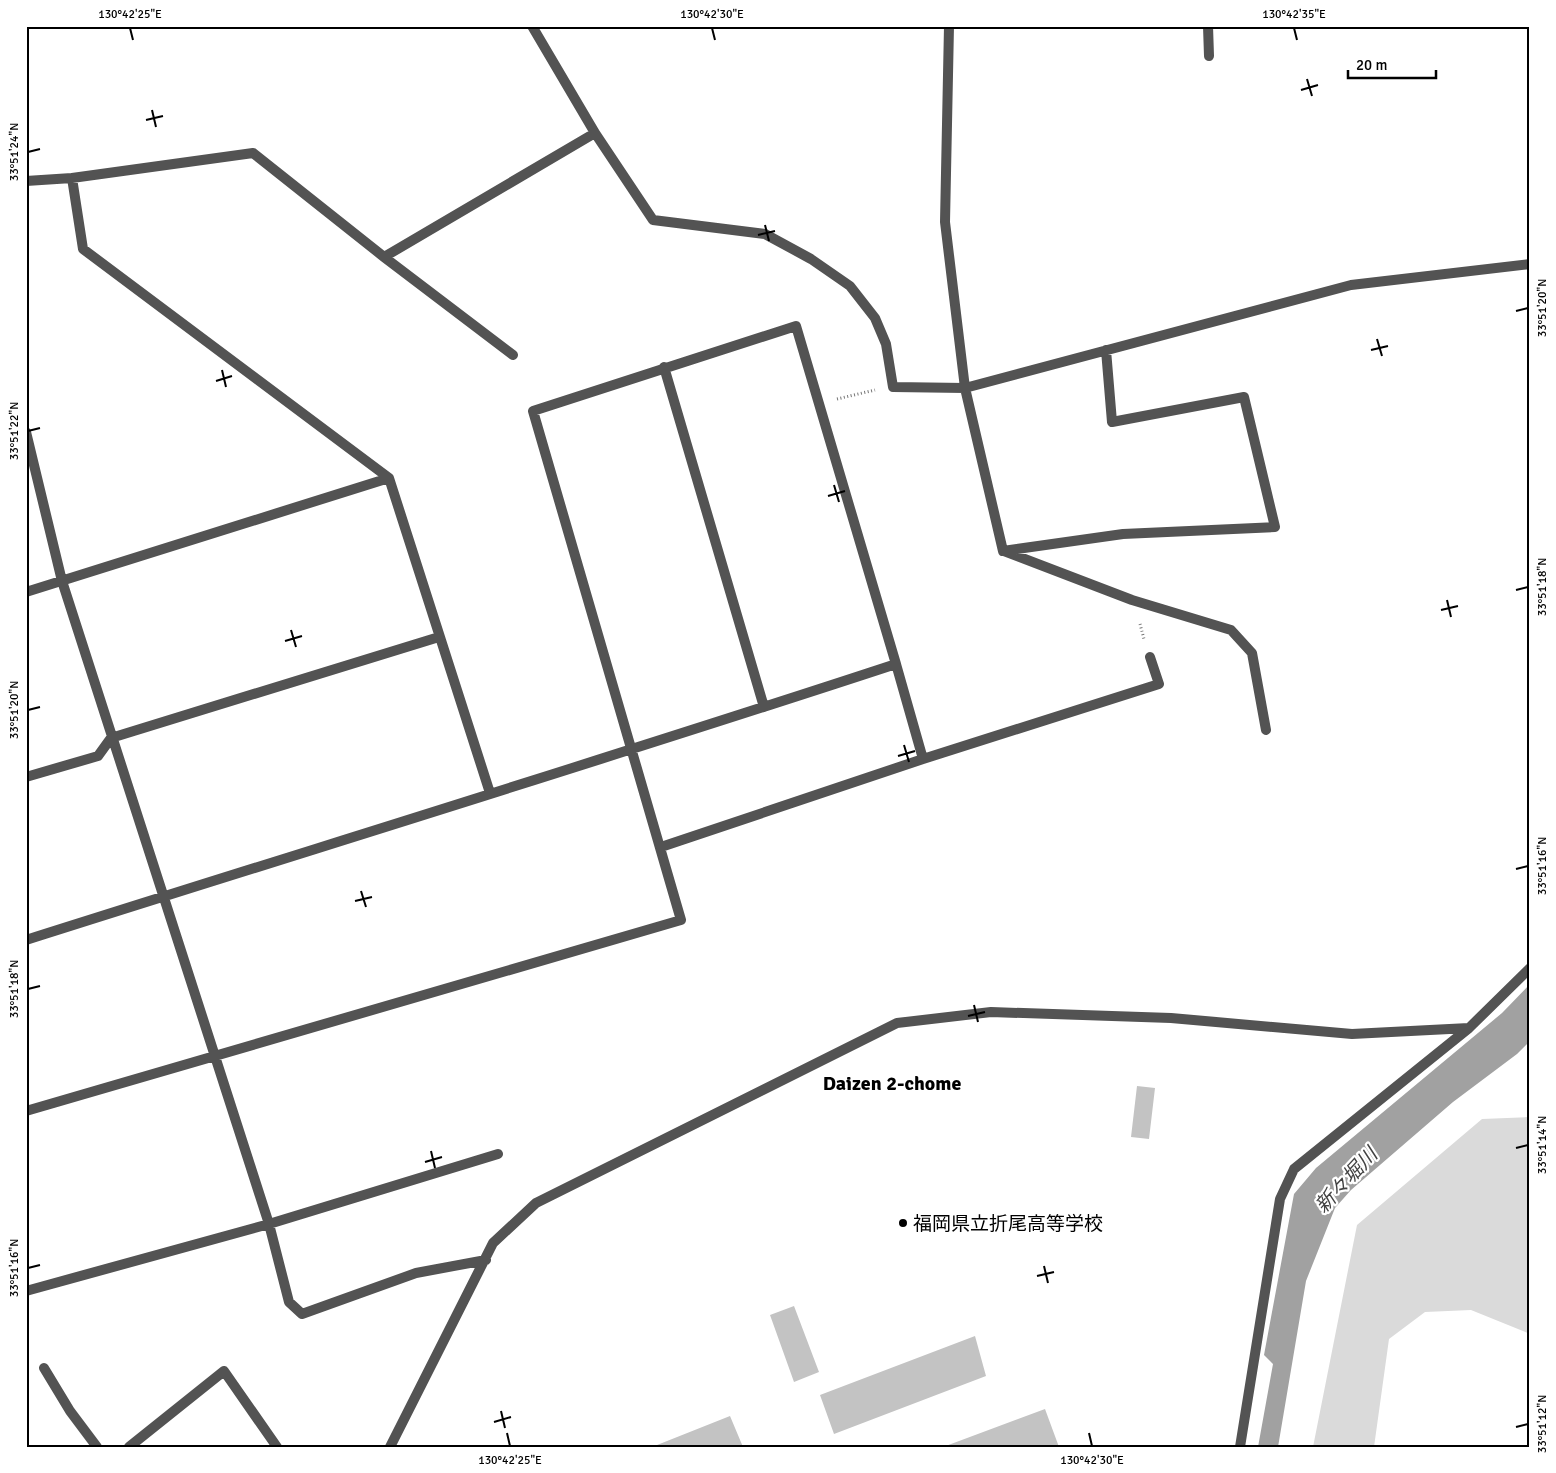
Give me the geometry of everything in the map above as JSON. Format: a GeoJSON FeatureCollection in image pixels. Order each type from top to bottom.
{"type":"FeatureCollection","features":[{"type":"Feature","properties":{"kind":"street"},"geometry":{"type":"LineString","coordinates":[[532,26],[595,133],[653,220],[765,234],[811,259],[850,286],[875,318],[886,344],[892,387],[965,388],[1351,285],[1530,264]]}},
{"type":"Feature","properties":{"kind":"street"},"geometry":{"type":"LineString","coordinates":[[949,26],[945,222],[965,388],[1003,551]]}},
{"type":"Feature","properties":{"kind":"street"},"geometry":{"type":"LineString","coordinates":[[1208,26],[1209,56]]}},
{"type":"Feature","properties":{"kind":"street"},"geometry":{"type":"LineString","coordinates":[[384,257],[595,133]]}},
{"type":"Feature","properties":{"kind":"street"},"geometry":{"type":"LineString","coordinates":[[26,182],[72,178],[254,153],[384,257],[512,355]]}},
{"type":"Feature","properties":{"kind":"street"},"geometry":{"type":"LineString","coordinates":[[72,178],[83,249],[389,478],[490,793]]}},
{"type":"Feature","properties":{"kind":"street"},"geometry":{"type":"LineString","coordinates":[[26,1111],[681,920],[532,411],[796,326],[923,759]]}},
{"type":"Feature","properties":{"kind":"street"},"geometry":{"type":"LineString","coordinates":[[1003,551],[1123,534],[1275,527],[1244,398],[1112,422],[1106,350]]}},
{"type":"Feature","properties":{"kind":"street"},"geometry":{"type":"LineString","coordinates":[[664,367],[764,707]]}},
{"type":"Feature","properties":{"kind":"street"},"geometry":{"type":"LineString","coordinates":[[26,432],[62,581],[269,1224],[288,1302],[302,1314],[416,1274],[486,1260]]}},
{"type":"Feature","properties":{"kind":"street"},"geometry":{"type":"LineString","coordinates":[[26,592],[389,478]]}},
{"type":"Feature","properties":{"kind":"street"},"geometry":{"type":"LineString","coordinates":[[1003,551],[1132,600],[1231,630],[1252,653],[1266,730]]}},
{"type":"Feature","properties":{"kind":"street"},"geometry":{"type":"LineString","coordinates":[[26,777],[98,756],[111,738],[439,637]]}},
{"type":"Feature","properties":{"kind":"street"},"geometry":{"type":"LineString","coordinates":[[661,847],[923,759],[1159,684],[1150,657]]}},
{"type":"Feature","properties":{"kind":"street"},"geometry":{"type":"LineString","coordinates":[[26,940],[896,664]]}},
{"type":"Feature","properties":{"kind":"street"},"geometry":{"type":"LineString","coordinates":[[1240,1447],[1280,1199],[1294,1169],[1470,1028],[1530,968]]}},
{"type":"Feature","properties":{"kind":"street"},"geometry":{"type":"LineString","coordinates":[[390,1447],[493,1243],[536,1203],[897,1023],[991,1012],[1171,1018],[1352,1034],[1470,1028]]}},
{"type":"Feature","properties":{"kind":"street"},"geometry":{"type":"LineString","coordinates":[[26,1291],[269,1224],[498,1154]]}},
{"type":"Feature","properties":{"kind":"street"},"geometry":{"type":"LineString","coordinates":[[44,1368],[70,1412],[97,1447]]}},
{"type":"Feature","properties":{"kind":"street"},"geometry":{"type":"LineString","coordinates":[[129,1447],[224,1371],[277,1447]]}},
{"type":"Feature","properties":{"kind":"path"},"geometry":{"type":"LineString","coordinates":[[818,403],[892,387]]}},
{"type":"Feature","properties":{"kind":"path"},"geometry":{"type":"LineString","coordinates":[[1132,600],[1150,657]]}},
{"type":"Feature","properties":{"kind":"shaded area"},"geometry":{"type":"Polygon","coordinates":[[[1530,1117],[1530,1334],[1471,1310],[1425,1312],[1389,1339],[1374,1447],[1313,1447],[1357,1225],[1482,1119],[1530,1117]]]}},
{"type":"Feature","properties":{"kind":"water","name":"新々堀川"},"geometry":{"type":"Polygon","coordinates":[[[1530,984],[1530,1041],[1517,1054],[1453,1102],[1351,1190],[1335,1208],[1306,1281],[1278,1447],[1258,1447],[1273,1364],[1264,1355],[1294,1194],[1316,1168],[1502,1013],[1530,984]]]}},
{"type":"Feature","properties":{"kind":"building"},"geometry":{"type":"Polygon","coordinates":[[[1137,1086],[1155,1088],[1149,1139],[1131,1137],[1137,1086]]]}},
{"type":"Feature","properties":{"kind":"building"},"geometry":{"type":"Polygon","coordinates":[[[794,1306],[819,1372],[794,1382],[770,1315],[794,1306]]]}},
{"type":"Feature","properties":{"kind":"building"},"geometry":{"type":"Polygon","coordinates":[[[975,1336],[986,1376],[834,1434],[820,1395],[975,1336]]]}},
{"type":"Feature","properties":{"kind":"building"},"geometry":{"type":"Polygon","coordinates":[[[1045,1409],[1059,1447],[943,1447],[1045,1409]]]}},
{"type":"Feature","properties":{"kind":"building"},"geometry":{"type":"Polygon","coordinates":[[[730,1416],[743,1447],[652,1447],[730,1416]]]}},
{"type":"Feature","properties":{"kind":"place","name":"福岡県立折尾高等学校"},"geometry":{"type":"Point","coordinates":[903,1223]}},
{"type":"Feature","properties":{"kind":"district","name":"Daizen 2-chome"},"geometry":{"type":"Point","coordinates":[892,1083]}}]}
